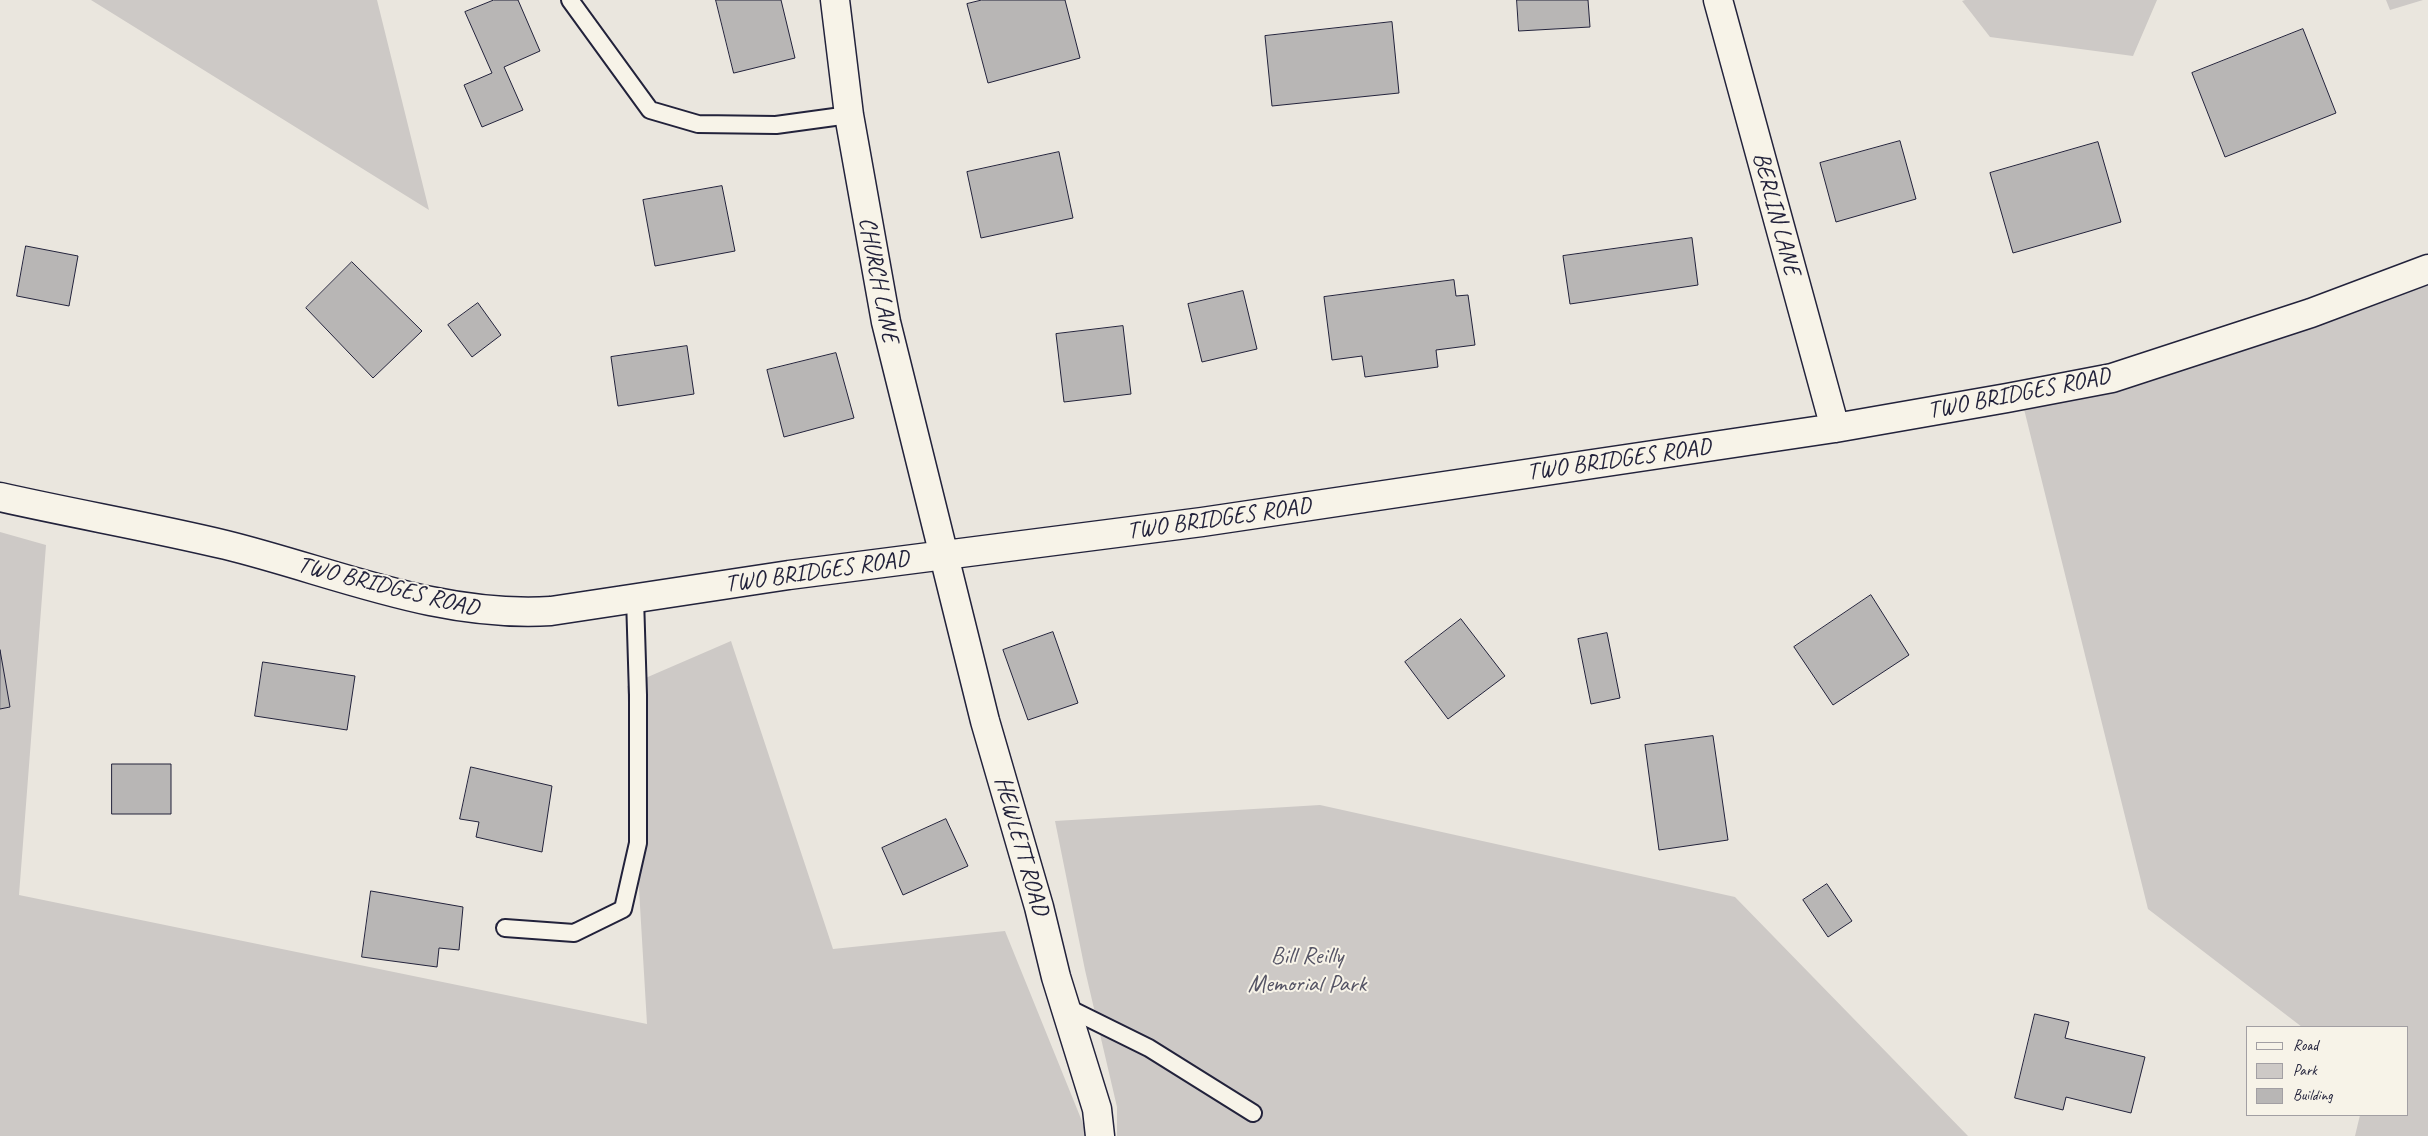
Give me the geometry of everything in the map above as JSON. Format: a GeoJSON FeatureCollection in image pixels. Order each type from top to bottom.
{"type":"FeatureCollection","features":[{"type":"Feature","properties":{"kind":"street","name":"CHURCH LANE"},"geometry":{"type":"LineString","coordinates":[[835,0],[849,115],[867,227],[886,322],[943,556]]}},
{"type":"Feature","properties":{"kind":"street","name":"BERLIN LANE"},"geometry":{"type":"LineString","coordinates":[[1718,0],[1835,428]]}},
{"type":"Feature","properties":{"kind":"street","name":"TWO BRIDGES ROAD"},"geometry":{"type":"LineString","coordinates":[[0,497],[226,545],[403,596],[483,611],[520,613],[551,611],[943,556],[1212,521],[1835,428],[2112,378],[2310,313],[2428,269]]}},
{"type":"Feature","properties":{"kind":"street","name":"HEWLETT ROAD"},"geometry":{"type":"LineString","coordinates":[[943,556],[985,721],[1097,1109],[1100,1136]]}},
{"type":"Feature","properties":{"kind":"lane"},"geometry":{"type":"LineString","coordinates":[[570,0],[650,110],[698,124],[776,125],[849,115]]}},
{"type":"Feature","properties":{"kind":"lane"},"geometry":{"type":"LineString","coordinates":[[504,928],[574,932],[623,908],[638,843],[638,695],[635,598]]}},
{"type":"Feature","properties":{"kind":"lane"},"geometry":{"type":"LineString","coordinates":[[1066,1007],[1149,1048],[1253,1114]]}},
{"type":"Feature","properties":{"kind":"green space"},"geometry":{"type":"Polygon","coordinates":[[[91,0],[377,0],[429,210],[91,0]]]}},
{"type":"Feature","properties":{"kind":"green space"},"geometry":{"type":"Polygon","coordinates":[[[2157,0],[2133,56],[1990,37],[1962,1],[2157,0]]]}},
{"type":"Feature","properties":{"kind":"green space"},"geometry":{"type":"Polygon","coordinates":[[[2386,0],[2423,0],[2390,10],[2386,0]]]}},
{"type":"Feature","properties":{"kind":"green space"},"geometry":{"type":"Polygon","coordinates":[[[2428,266],[2428,1136],[2355,1136],[2360,1116],[2408,1116],[2408,1026],[2301,1026],[2148,909],[2022,401],[2428,266]]]}},
{"type":"Feature","properties":{"kind":"green space"},"geometry":{"type":"Polygon","coordinates":[[[0,532],[46,545],[19,895],[647,1024],[627,686],[731,641],[833,949],[1005,931],[1088,1136],[0,1136],[0,532]]]}},
{"type":"Feature","properties":{"kind":"green space","name":"Bill Reilly Memorial Park"},"geometry":{"type":"Polygon","coordinates":[[[1320,805],[1735,897],[1968,1136],[1117,1136],[1117,1107],[1085,970],[1055,821],[1320,805]]]}},
{"type":"Feature","properties":{"kind":"building"},"geometry":{"type":"Polygon","coordinates":[[[494,0],[518,0],[540,51],[504,67],[523,110],[482,127],[464,85],[492,73],[465,12],[494,0]]]}},
{"type":"Feature","properties":{"kind":"building"},"geometry":{"type":"Polygon","coordinates":[[[716,0],[781,0],[795,58],[734,73],[716,0]]]}},
{"type":"Feature","properties":{"kind":"building"},"geometry":{"type":"Polygon","coordinates":[[[982,0],[1065,0],[1080,58],[988,83],[967,4],[982,0]]]}},
{"type":"Feature","properties":{"kind":"building"},"geometry":{"type":"Polygon","coordinates":[[[1517,0],[1588,0],[1590,27],[1519,31],[1517,0]]]}},
{"type":"Feature","properties":{"kind":"building"},"geometry":{"type":"Polygon","coordinates":[[[1392,22],[1399,93],[1272,106],[1265,36],[1392,22]]]}},
{"type":"Feature","properties":{"kind":"building"},"geometry":{"type":"Polygon","coordinates":[[[2303,29],[2336,113],[2225,157],[2192,73],[2303,29]]]}},
{"type":"Feature","properties":{"kind":"building"},"geometry":{"type":"Polygon","coordinates":[[[1900,141],[1916,199],[1836,222],[1820,163],[1900,141]]]}},
{"type":"Feature","properties":{"kind":"building"},"geometry":{"type":"Polygon","coordinates":[[[2098,142],[2121,222],[2013,253],[1990,173],[2098,142]]]}},
{"type":"Feature","properties":{"kind":"building"},"geometry":{"type":"Polygon","coordinates":[[[1059,152],[1073,218],[981,238],[967,172],[1059,152]]]}},
{"type":"Feature","properties":{"kind":"building"},"geometry":{"type":"Polygon","coordinates":[[[722,186],[735,251],[655,266],[643,200],[722,186]]]}},
{"type":"Feature","properties":{"kind":"building"},"geometry":{"type":"Polygon","coordinates":[[[1692,238],[1698,285],[1570,304],[1563,256],[1692,238]]]}},
{"type":"Feature","properties":{"kind":"building"},"geometry":{"type":"Polygon","coordinates":[[[26,246],[78,256],[69,306],[17,296],[26,246]]]}},
{"type":"Feature","properties":{"kind":"building"},"geometry":{"type":"Polygon","coordinates":[[[352,262],[422,331],[373,378],[306,308],[352,262]]]}},
{"type":"Feature","properties":{"kind":"building"},"geometry":{"type":"Polygon","coordinates":[[[1454,280],[1456,296],[1468,295],[1475,345],[1436,350],[1438,367],[1365,377],[1362,356],[1332,360],[1324,297],[1454,280]]]}},
{"type":"Feature","properties":{"kind":"building"},"geometry":{"type":"Polygon","coordinates":[[[1243,291],[1257,349],[1202,362],[1188,304],[1243,291]]]}},
{"type":"Feature","properties":{"kind":"building"},"geometry":{"type":"Polygon","coordinates":[[[478,303],[501,335],[472,357],[448,325],[478,303]]]}},
{"type":"Feature","properties":{"kind":"building"},"geometry":{"type":"Polygon","coordinates":[[[1123,326],[1131,394],[1064,402],[1056,334],[1123,326]]]}},
{"type":"Feature","properties":{"kind":"building"},"geometry":{"type":"Polygon","coordinates":[[[687,346],[694,394],[618,406],[611,357],[687,346]]]}},
{"type":"Feature","properties":{"kind":"building"},"geometry":{"type":"Polygon","coordinates":[[[836,353],[854,418],[784,437],[767,370],[836,353]]]}},
{"type":"Feature","properties":{"kind":"building"},"geometry":{"type":"Polygon","coordinates":[[[1871,595],[1909,655],[1833,705],[1794,647],[1871,595]]]}},
{"type":"Feature","properties":{"kind":"building"},"geometry":{"type":"Polygon","coordinates":[[[1461,619],[1505,676],[1448,719],[1405,662],[1461,619]]]}},
{"type":"Feature","properties":{"kind":"building"},"geometry":{"type":"Polygon","coordinates":[[[1053,632],[1078,703],[1028,720],[1003,650],[1053,632]]]}},
{"type":"Feature","properties":{"kind":"building"},"geometry":{"type":"Polygon","coordinates":[[[1607,633],[1620,698],[1591,704],[1578,639],[1607,633]]]}},
{"type":"Feature","properties":{"kind":"building"},"geometry":{"type":"Polygon","coordinates":[[[0,650],[10,707],[0,709],[0,650]]]}},
{"type":"Feature","properties":{"kind":"building"},"geometry":{"type":"Polygon","coordinates":[[[263,662],[355,676],[347,730],[255,716],[263,662]]]}},
{"type":"Feature","properties":{"kind":"building"},"geometry":{"type":"Polygon","coordinates":[[[1713,736],[1728,840],[1659,850],[1645,745],[1713,736]]]}},
{"type":"Feature","properties":{"kind":"building"},"geometry":{"type":"Polygon","coordinates":[[[112,764],[171,764],[171,814],[112,814],[112,764]]]}},
{"type":"Feature","properties":{"kind":"building"},"geometry":{"type":"Polygon","coordinates":[[[471,767],[552,786],[542,852],[476,837],[479,822],[460,819],[471,767]]]}},
{"type":"Feature","properties":{"kind":"building"},"geometry":{"type":"Polygon","coordinates":[[[946,819],[968,866],[903,895],[882,848],[946,819]]]}},
{"type":"Feature","properties":{"kind":"building"},"geometry":{"type":"Polygon","coordinates":[[[1827,884],[1852,921],[1828,937],[1803,900],[1827,884]]]}},
{"type":"Feature","properties":{"kind":"building"},"geometry":{"type":"Polygon","coordinates":[[[371,891],[463,907],[459,950],[439,948],[437,967],[362,957],[371,891]]]}},
{"type":"Feature","properties":{"kind":"building"},"geometry":{"type":"Polygon","coordinates":[[[2035,1014],[2069,1022],[2065,1038],[2145,1057],[2131,1113],[2066,1097],[2063,1110],[2015,1098],[2035,1014]]]}}]}
